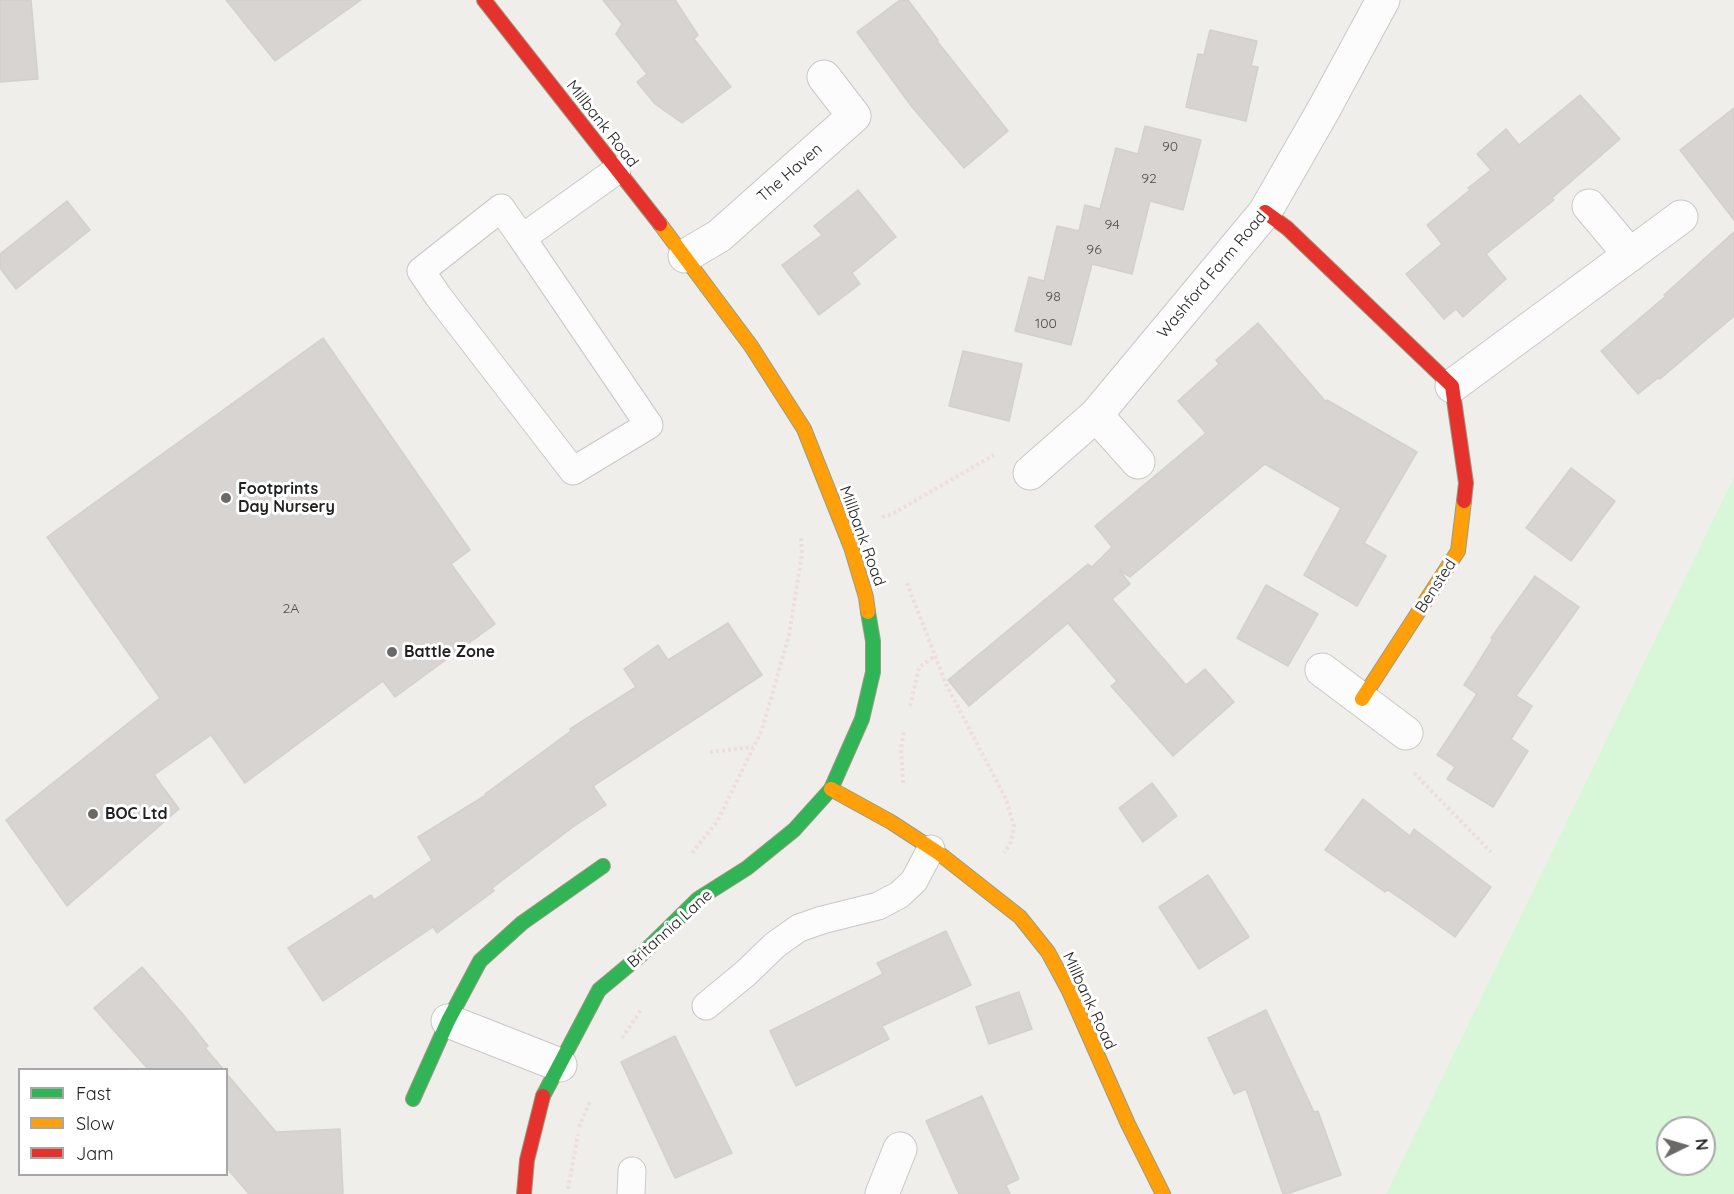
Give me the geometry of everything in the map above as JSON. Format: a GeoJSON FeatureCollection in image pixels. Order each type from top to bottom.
{"type":"FeatureCollection","features":[{"type":"Feature","properties":{"kind":"street","name":"Millbank Road"},"geometry":{"type":"LineString","coordinates":[[484,0],[685,256],[752,346],[804,429],[851,547],[866,597],[873,641],[873,672],[862,719],[831,789],[891,822],[931,849],[1020,917],[1048,952],[1069,991],[1128,1124],[1163,1194]]}},
{"type":"Feature","properties":{"kind":"street","name":"Washford Farm Road"},"geometry":{"type":"LineString","coordinates":[[1030,473],[1095,415],[1265,213],[1383,0]]}},
{"type":"Feature","properties":{"kind":"street","name":"The Haven"},"geometry":{"type":"LineString","coordinates":[[685,256],[719,236],[854,116],[824,77]]}},
{"type":"Feature","properties":{"kind":"street"},"geometry":{"type":"LineString","coordinates":[[1589,206],[1629,255]]}},
{"type":"Feature","properties":{"kind":"street"},"geometry":{"type":"LineString","coordinates":[[1265,213],[1287,228],[1452,386],[1681,217]]}},
{"type":"Feature","properties":{"kind":"street","name":"Bensted"},"geometry":{"type":"LineString","coordinates":[[1362,699],[1458,551],[1466,483],[1452,386]]}},
{"type":"Feature","properties":{"kind":"street"},"geometry":{"type":"LineString","coordinates":[[1095,415],[1138,462]]}},
{"type":"Feature","properties":{"kind":"street"},"geometry":{"type":"LineString","coordinates":[[1322,670],[1406,733]]}},
{"type":"Feature","properties":{"kind":"street","name":"Britannia Lane"},"geometry":{"type":"LineString","coordinates":[[524,1194],[527,1160],[542,1099],[599,990],[641,955],[698,899],[747,868],[794,830],[831,789]]}},
{"type":"Feature","properties":{"kind":"street"},"geometry":{"type":"LineString","coordinates":[[412,1099],[448,1021],[480,961],[522,923],[603,866]]}},
{"type":"Feature","properties":{"kind":"street"},"geometry":{"type":"LineString","coordinates":[[448,1021],[560,1065]]}},
{"type":"Feature","properties":{"kind":"street"},"geometry":{"type":"LineString","coordinates":[[882,1194],[900,1149]]}},
{"type":"Feature","properties":{"kind":"lane"},"geometry":{"type":"LineString","coordinates":[[522,238],[617,170]]}},
{"type":"Feature","properties":{"kind":"lane"},"geometry":{"type":"LineString","coordinates":[[501,208],[522,238],[649,425],[573,471],[421,271],[501,208]]}},
{"type":"Feature","properties":{"kind":"lane"},"geometry":{"type":"LineString","coordinates":[[706,1006],[775,945],[799,928],[878,906],[899,894],[914,880],[931,849]]}},
{"type":"Feature","properties":{"kind":"path"},"geometry":{"type":"LineString","coordinates":[[802,543],[892,514],[1008,447],[1030,473]]}},
{"type":"Feature","properties":{"kind":"path"},"geometry":{"type":"LineString","coordinates":[[691,855],[717,822],[762,730],[789,635],[802,554],[801,533]]}},
{"type":"Feature","properties":{"kind":"path"},"geometry":{"type":"LineString","coordinates":[[905,579],[946,684],[1006,799],[1014,826],[1011,842],[982,887]]}},
{"type":"Feature","properties":{"kind":"path"},"geometry":{"type":"LineString","coordinates":[[908,711],[919,667],[935,656]]}},
{"type":"Feature","properties":{"kind":"path"},"geometry":{"type":"LineString","coordinates":[[903,791],[901,748],[906,722]]}},
{"type":"Feature","properties":{"kind":"path"},"geometry":{"type":"LineString","coordinates":[[710,752],[754,747]]}},
{"type":"Feature","properties":{"kind":"green space"},"geometry":{"type":"Polygon","coordinates":[[[1734,477],[1734,1194],[1386,1194],[1734,477]]]}},
{"type":"Feature","properties":{"kind":"building"},"geometry":{"type":"Polygon","coordinates":[[[0,0],[31,0],[38,79],[0,82],[0,0]]]}},
{"type":"Feature","properties":{"kind":"building"},"geometry":{"type":"Polygon","coordinates":[[[226,0],[361,0],[275,61],[226,0]]]}},
{"type":"Feature","properties":{"kind":"building"},"geometry":{"type":"Polygon","coordinates":[[[603,0],[675,0],[698,35],[694,39],[731,87],[682,123],[655,104],[637,82],[647,74],[616,34],[622,24],[603,0]]]}},
{"type":"Feature","properties":{"kind":"building"},"geometry":{"type":"Polygon","coordinates":[[[900,0],[908,0],[937,41],[1008,131],[964,168],[912,107],[857,32],[900,0]]]}},
{"type":"Feature","properties":{"kind":"building"},"geometry":{"type":"Polygon","coordinates":[[[1210,30],[1257,41],[1251,66],[1258,67],[1246,121],[1186,107],[1198,54],[1204,55],[1210,30]]]}},
{"type":"Feature","properties":{"kind":"building"},"geometry":{"type":"Polygon","coordinates":[[[1580,95],[1620,139],[1552,198],[1554,200],[1486,254],[1506,279],[1463,317],[1456,309],[1444,319],[1406,274],[1442,244],[1427,225],[1491,170],[1477,154],[1506,129],[1519,145],[1580,95]]]}},
{"type":"Feature","properties":{"kind":"building"},"geometry":{"type":"Polygon","coordinates":[[[1734,108],[1734,220],[1680,150],[1734,108]]]}},
{"type":"Feature","properties":{"kind":"building"},"geometry":{"type":"Polygon","coordinates":[[[1145,126],[1201,140],[1183,210],[1150,201],[1132,274],[1092,264],[1071,345],[1015,331],[1029,277],[1044,281],[1057,226],[1079,231],[1085,205],[1100,209],[1116,148],[1138,154],[1145,126]]]}},
{"type":"Feature","properties":{"kind":"building"},"geometry":{"type":"Polygon","coordinates":[[[858,190],[896,237],[852,273],[860,284],[819,315],[782,265],[822,235],[814,226],[858,190]]]}},
{"type":"Feature","properties":{"kind":"building"},"geometry":{"type":"Polygon","coordinates":[[[67,201],[90,230],[16,289],[0,268],[0,254],[67,201]]]}},
{"type":"Feature","properties":{"kind":"building"},"geometry":{"type":"Polygon","coordinates":[[[1734,232],[1734,316],[1660,379],[1658,378],[1638,394],[1601,351],[1666,296],[1664,295],[1734,232]]]}},
{"type":"Feature","properties":{"kind":"building"},"geometry":{"type":"Polygon","coordinates":[[[1258,323],[1326,402],[1327,400],[1417,452],[1364,543],[1386,556],[1357,606],[1304,575],[1341,508],[1265,464],[1130,577],[1119,570],[1130,584],[1112,599],[1186,685],[1205,669],[1234,702],[1173,756],[1111,686],[1117,681],[1068,623],[969,706],[948,680],[1088,564],[1092,567],[1112,547],[1095,526],[1206,433],[1178,401],[1219,364],[1216,360],[1258,323]]]}},
{"type":"Feature","properties":{"kind":"building"},"geometry":{"type":"Polygon","coordinates":[[[323,338],[470,550],[451,564],[495,624],[395,697],[383,681],[245,783],[211,735],[154,775],[179,809],[67,906],[6,820],[160,698],[47,537],[323,338]]]}},
{"type":"Feature","properties":{"kind":"building"},"geometry":{"type":"Polygon","coordinates":[[[963,351],[1022,364],[1009,421],[949,406],[963,351]]]}},
{"type":"Feature","properties":{"kind":"building"},"geometry":{"type":"Polygon","coordinates":[[[1571,468],[1615,501],[1571,561],[1526,528],[1571,468]]]}},
{"type":"Feature","properties":{"kind":"building"},"geometry":{"type":"Polygon","coordinates":[[[1535,576],[1579,607],[1516,696],[1532,706],[1511,739],[1528,751],[1493,807],[1447,779],[1455,767],[1437,755],[1477,694],[1464,685],[1493,639],[1491,638],[1535,576]]]}},
{"type":"Feature","properties":{"kind":"building"},"geometry":{"type":"Polygon","coordinates":[[[1266,585],[1318,614],[1288,666],[1237,638],[1266,585]]]}},
{"type":"Feature","properties":{"kind":"building"},"geometry":{"type":"Polygon","coordinates":[[[728,623],[762,675],[593,786],[606,805],[492,888],[494,891],[437,933],[433,927],[323,1001],[288,948],[371,895],[374,900],[432,860],[418,837],[486,795],[571,731],[570,729],[636,687],[624,669],[658,645],[668,660],[728,623]]]}},
{"type":"Feature","properties":{"kind":"building"},"geometry":{"type":"Polygon","coordinates":[[[1152,783],[1177,816],[1143,842],[1119,808],[1152,783]]]}},
{"type":"Feature","properties":{"kind":"building"},"geometry":{"type":"Polygon","coordinates":[[[1363,799],[1410,836],[1414,829],[1491,887],[1455,937],[1325,850],[1363,799]]]}},
{"type":"Feature","properties":{"kind":"building"},"geometry":{"type":"Polygon","coordinates":[[[1208,875],[1249,937],[1199,969],[1159,907],[1208,875]]]}},
{"type":"Feature","properties":{"kind":"building"},"geometry":{"type":"Polygon","coordinates":[[[946,931],[971,985],[882,1026],[889,1039],[796,1086],[770,1031],[883,974],[877,963],[946,931]]]}},
{"type":"Feature","properties":{"kind":"building"},"geometry":{"type":"Polygon","coordinates":[[[142,967],[186,1018],[208,1046],[205,1048],[222,1068],[147,1068],[94,1008],[142,967]]]}},
{"type":"Feature","properties":{"kind":"building"},"geometry":{"type":"Polygon","coordinates":[[[1019,992],[1032,1029],[989,1044],[976,1007],[1019,992]]]}},
{"type":"Feature","properties":{"kind":"building"},"geometry":{"type":"Polygon","coordinates":[[[1266,1010],[1314,1112],[1318,1111],[1341,1175],[1287,1194],[1283,1194],[1246,1089],[1234,1094],[1208,1038],[1266,1010]]]}},
{"type":"Feature","properties":{"kind":"building"},"geometry":{"type":"Polygon","coordinates":[[[675,1036],[732,1153],[675,1178],[621,1062],[675,1036]]]}},
{"type":"Feature","properties":{"kind":"building"},"geometry":{"type":"Polygon","coordinates":[[[228,1075],[276,1132],[340,1129],[343,1194],[249,1194],[228,1169],[228,1075]]]}},
{"type":"Feature","properties":{"kind":"building"},"geometry":{"type":"Polygon","coordinates":[[[982,1096],[1019,1179],[1006,1185],[1010,1194],[959,1194],[926,1121],[982,1096]]]}},
{"type":"Feature","properties":{"kind":"traffic: fast"},"geometry":{"type":"LineString","coordinates":[[543,1096],[599,990],[641,955],[698,899],[747,868],[794,830],[831,789],[862,719],[873,672],[873,641],[868,612]]}},
{"type":"Feature","properties":{"kind":"traffic: fast"},"geometry":{"type":"LineString","coordinates":[[413,1099],[448,1021],[480,961],[522,923],[603,866]]}},
{"type":"Feature","properties":{"kind":"traffic: slow"},"geometry":{"type":"LineString","coordinates":[[660,224],[751,346],[804,429],[851,547],[866,597],[868,612]]}},
{"type":"Feature","properties":{"kind":"traffic: slow"},"geometry":{"type":"LineString","coordinates":[[1362,699],[1458,551],[1464,501]]}},
{"type":"Feature","properties":{"kind":"traffic: slow"},"geometry":{"type":"LineString","coordinates":[[831,789],[891,822],[940,854],[1020,917],[1048,952],[1069,991],[1128,1124],[1163,1194]]}},
{"type":"Feature","properties":{"kind":"traffic: jam"},"geometry":{"type":"LineString","coordinates":[[484,0],[660,224]]}},
{"type":"Feature","properties":{"kind":"traffic: jam"},"geometry":{"type":"LineString","coordinates":[[1265,212],[1287,228],[1452,386],[1466,483],[1464,501]]}},
{"type":"Feature","properties":{"kind":"traffic: jam"},"geometry":{"type":"LineString","coordinates":[[524,1194],[527,1160],[543,1096]]}},
{"type":"Feature","properties":{"kind":"place","name":"Footprints Day Nursery"},"geometry":{"type":"Point","coordinates":[226,498]}},
{"type":"Feature","properties":{"kind":"place","name":"Battle Zone"},"geometry":{"type":"Point","coordinates":[392,652]}},
{"type":"Feature","properties":{"kind":"place","name":"BOC Ltd"},"geometry":{"type":"Point","coordinates":[93,814]}}]}
